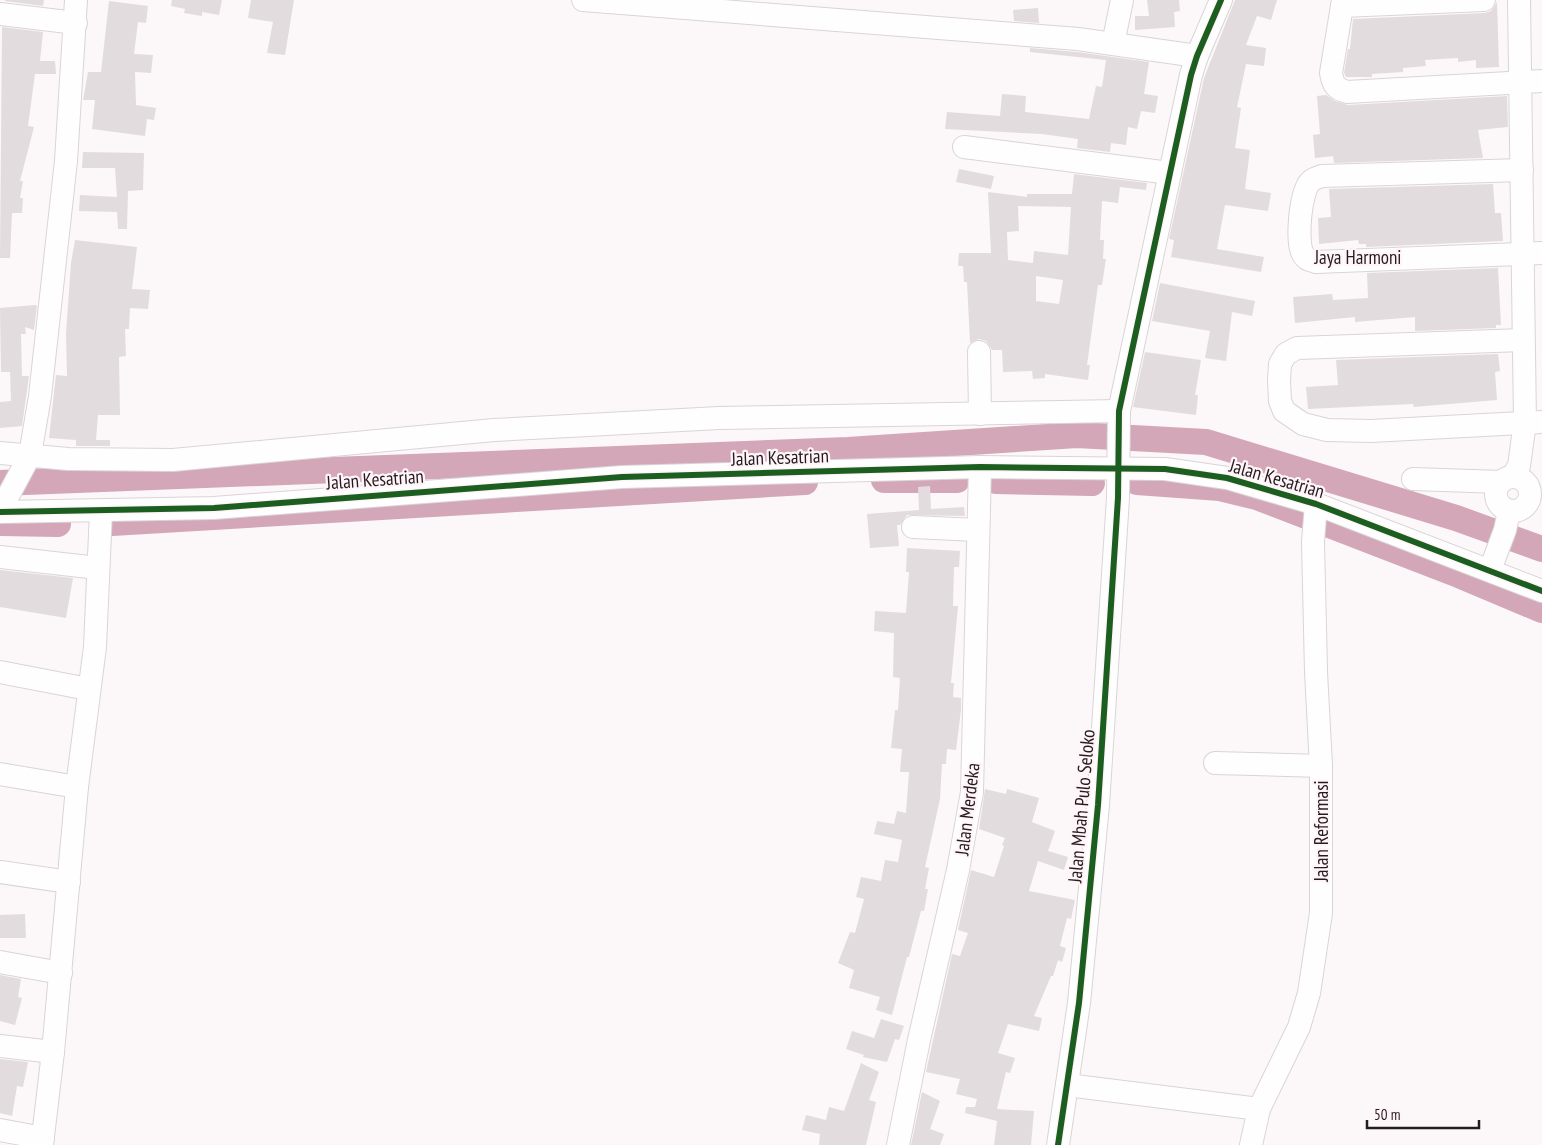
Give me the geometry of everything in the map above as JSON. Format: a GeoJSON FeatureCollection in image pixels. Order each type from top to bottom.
{"type":"FeatureCollection","features":[{"type":"Feature","properties":{"kind":"street"},"geometry":{"type":"LineString","coordinates":[[3,507],[28,459],[40,396],[66,160],[76,0]]}},
{"type":"Feature","properties":{"kind":"street"},"geometry":{"type":"LineString","coordinates":[[583,0],[979,30],[1113,44],[1197,56]]}},
{"type":"Feature","properties":{"kind":"street"},"geometry":{"type":"LineString","coordinates":[[1113,44],[1122,0]]}},
{"type":"Feature","properties":{"kind":"street","name":"Jalan Mbah Pulo Seloko"},"geometry":{"type":"LineString","coordinates":[[1058,1145],[1079,1003],[1098,805],[1118,475],[1119,417],[1170,173],[1197,56],[1221,0]]}},
{"type":"Feature","properties":{"kind":"street"},"geometry":{"type":"LineString","coordinates":[[1484,0],[1343,3],[1331,73],[1332,82],[1338,90],[1347,92],[1532,82]]}},
{"type":"Feature","properties":{"kind":"street"},"geometry":{"type":"LineString","coordinates":[[1492,565],[1507,520],[1515,512],[1527,506],[1530,500],[1521,480],[1519,466],[1534,422],[1524,340],[1532,252],[1522,170],[1532,82],[1519,0]]}},
{"type":"Feature","properties":{"kind":"street"},"geometry":{"type":"LineString","coordinates":[[0,14],[76,22]]}},
{"type":"Feature","properties":{"kind":"street"},"geometry":{"type":"LineString","coordinates":[[964,147],[1170,173]]}},
{"type":"Feature","properties":{"kind":"street","name":"Jaya Harmoni"},"geometry":{"type":"LineString","coordinates":[[1522,170],[1322,176],[1311,181],[1305,191],[1301,215],[1300,244],[1302,253],[1308,260],[1316,262],[1532,252]]}},
{"type":"Feature","properties":{"kind":"street"},"geometry":{"type":"LineString","coordinates":[[1524,340],[1297,348],[1286,354],[1280,364],[1280,401],[1284,411],[1303,424],[1327,430],[1371,431],[1534,422]]}},
{"type":"Feature","properties":{"kind":"street"},"geometry":{"type":"LineString","coordinates":[[979,352],[979,405]]}},
{"type":"Feature","properties":{"kind":"street"},"geometry":{"type":"LineString","coordinates":[[0,453],[28,459],[173,460],[494,430],[979,405],[1119,417]]}},
{"type":"Feature","properties":{"kind":"street","name":"Jalan Kesatrian"},"geometry":{"type":"LineString","coordinates":[[3,507],[102,521],[214,508],[622,476],[980,477],[1118,475],[1165,469],[1227,478],[1316,509],[1492,565],[1542,591]]}},
{"type":"Feature","properties":{"kind":"street","name":"Jalan Merdeka"},"geometry":{"type":"LineString","coordinates":[[898,1145],[919,1040],[960,861],[972,792],[977,530],[980,477]]}},
{"type":"Feature","properties":{"kind":"street"},"geometry":{"type":"LineString","coordinates":[[1413,479],[1521,480]]}},
{"type":"Feature","properties":{"kind":"street","name":"Jalan Reformasi"},"geometry":{"type":"LineString","coordinates":[[1250,1145],[1258,1109],[1299,1027],[1310,993],[1321,913],[1321,766],[1316,672],[1314,542],[1316,509]]}},
{"type":"Feature","properties":{"kind":"street"},"geometry":{"type":"LineString","coordinates":[[0,1130],[42,1142],[61,973],[77,786],[88,688],[95,647],[102,521]]}},
{"type":"Feature","properties":{"kind":"street"},"geometry":{"type":"LineString","coordinates":[[913,527],[977,530]]}},
{"type":"Feature","properties":{"kind":"street"},"geometry":{"type":"LineString","coordinates":[[0,557],[98,568]]}},
{"type":"Feature","properties":{"kind":"street"},"geometry":{"type":"LineString","coordinates":[[0,672],[88,688]]}},
{"type":"Feature","properties":{"kind":"street"},"geometry":{"type":"LineString","coordinates":[[1215,762],[1321,766]]}},
{"type":"Feature","properties":{"kind":"street"},"geometry":{"type":"LineString","coordinates":[[0,774],[77,786]]}},
{"type":"Feature","properties":{"kind":"street"},"geometry":{"type":"LineString","coordinates":[[0,872],[69,882]]}},
{"type":"Feature","properties":{"kind":"street"},"geometry":{"type":"LineString","coordinates":[[0,962],[61,973]]}},
{"type":"Feature","properties":{"kind":"street"},"geometry":{"type":"LineString","coordinates":[[0,1046],[53,1052]]}},
{"type":"Feature","properties":{"kind":"street"},"geometry":{"type":"LineString","coordinates":[[1067,1086],[1258,1109]]}},
{"type":"Feature","properties":{"kind":"building"},"geometry":{"type":"Polygon","coordinates":[[[5,0],[44,0],[43,6],[5,0]]]}},
{"type":"Feature","properties":{"kind":"building"},"geometry":{"type":"Polygon","coordinates":[[[172,0],[222,0],[219,15],[202,12],[202,16],[184,13],[185,9],[171,6],[172,0]]]}},
{"type":"Feature","properties":{"kind":"building"},"geometry":{"type":"Polygon","coordinates":[[[251,0],[294,0],[285,55],[267,53],[273,22],[248,18],[251,0]]]}},
{"type":"Feature","properties":{"kind":"building"},"geometry":{"type":"Polygon","coordinates":[[[1147,0],[1179,0],[1180,11],[1174,12],[1175,27],[1135,30],[1135,16],[1149,16],[1147,0]]]}},
{"type":"Feature","properties":{"kind":"building"},"geometry":{"type":"Polygon","coordinates":[[[1235,0],[1277,0],[1271,20],[1257,16],[1246,45],[1266,48],[1264,66],[1246,64],[1237,107],[1241,108],[1235,148],[1250,150],[1245,189],[1271,193],[1268,211],[1225,205],[1217,249],[1264,257],[1261,272],[1171,257],[1174,240],[1169,239],[1204,78],[1235,0]]]}},
{"type":"Feature","properties":{"kind":"building"},"geometry":{"type":"Polygon","coordinates":[[[109,1],[148,6],[146,23],[138,22],[134,54],[153,55],[151,73],[135,72],[136,105],[156,108],[154,120],[147,119],[145,136],[92,129],[95,100],[83,100],[88,72],[101,72],[109,1]]]}},
{"type":"Feature","properties":{"kind":"building"},"geometry":{"type":"Polygon","coordinates":[[[1497,2],[1499,67],[1476,68],[1476,60],[1458,62],[1458,58],[1425,60],[1426,66],[1403,68],[1403,72],[1372,74],[1372,77],[1346,77],[1344,73],[1348,49],[1350,49],[1353,19],[1485,13],[1491,11],[1497,2]]]}},
{"type":"Feature","properties":{"kind":"building"},"geometry":{"type":"Polygon","coordinates":[[[1038,8],[1039,23],[1014,21],[1013,10],[1038,8]]]}},
{"type":"Feature","properties":{"kind":"building"},"geometry":{"type":"Polygon","coordinates":[[[2,27],[43,32],[40,61],[55,61],[56,74],[35,74],[28,126],[34,127],[20,181],[23,181],[20,198],[23,198],[22,213],[12,213],[10,258],[0,258],[2,27]]]}},
{"type":"Feature","properties":{"kind":"building"},"geometry":{"type":"Polygon","coordinates":[[[1030,48],[1077,52],[1149,62],[1144,94],[1158,96],[1155,113],[1141,111],[1137,129],[1128,127],[1126,145],[1111,143],[1110,152],[1077,148],[1078,139],[1042,134],[945,129],[947,112],[1000,116],[1002,94],[1026,96],[1025,112],[1089,119],[1096,86],[1102,87],[1106,60],[1030,52],[1030,48]]]}},
{"type":"Feature","properties":{"kind":"building"},"geometry":{"type":"Polygon","coordinates":[[[1326,95],[1335,101],[1348,105],[1507,96],[1508,127],[1478,130],[1483,158],[1334,163],[1333,156],[1315,158],[1313,135],[1320,134],[1317,96],[1326,95]]]}},
{"type":"Feature","properties":{"kind":"building"},"geometry":{"type":"Polygon","coordinates":[[[83,152],[144,153],[143,190],[128,191],[127,229],[118,229],[117,212],[79,211],[80,195],[117,197],[115,168],[82,168],[83,152]]]}},
{"type":"Feature","properties":{"kind":"building"},"geometry":{"type":"Polygon","coordinates":[[[959,169],[994,176],[991,189],[956,182],[959,169]]]}},
{"type":"Feature","properties":{"kind":"building"},"geometry":{"type":"Polygon","coordinates":[[[1074,174],[1147,183],[1146,190],[1120,187],[1118,203],[1102,201],[1100,240],[1104,240],[1103,259],[1106,259],[1102,285],[1098,285],[1087,365],[1090,365],[1088,380],[1045,374],[1045,378],[1033,379],[1032,371],[1003,372],[1002,350],[992,350],[986,341],[979,339],[970,343],[967,282],[964,282],[963,266],[958,266],[959,253],[991,253],[988,192],[1027,197],[1027,194],[1072,194],[1074,174]],[[1018,206],[1019,231],[1007,232],[1008,260],[1033,263],[1034,251],[1068,255],[1071,207],[1018,206]],[[1036,276],[1036,301],[1059,304],[1063,280],[1036,276]]]}},
{"type":"Feature","properties":{"kind":"building"},"geometry":{"type":"Polygon","coordinates":[[[1493,184],[1495,213],[1501,213],[1503,241],[1366,247],[1366,244],[1359,244],[1358,240],[1319,244],[1318,218],[1331,217],[1329,189],[1493,184]]]}},
{"type":"Feature","properties":{"kind":"building"},"geometry":{"type":"Polygon","coordinates":[[[75,240],[137,247],[132,289],[150,290],[148,309],[130,308],[129,329],[125,329],[126,356],[119,357],[120,415],[98,415],[96,440],[110,440],[110,446],[76,446],[76,440],[49,438],[56,375],[67,376],[66,333],[71,263],[75,240]]]}},
{"type":"Feature","properties":{"kind":"building"},"geometry":{"type":"Polygon","coordinates":[[[1498,268],[1501,325],[1496,325],[1496,328],[1415,331],[1415,317],[1355,322],[1355,317],[1295,323],[1293,297],[1332,294],[1333,300],[1368,298],[1367,273],[1498,268]]]}},
{"type":"Feature","properties":{"kind":"building"},"geometry":{"type":"Polygon","coordinates":[[[1160,283],[1255,301],[1252,316],[1232,312],[1226,361],[1205,358],[1210,331],[1152,321],[1160,283]]]}},
{"type":"Feature","properties":{"kind":"building"},"geometry":{"type":"Polygon","coordinates":[[[37,306],[34,330],[25,327],[26,334],[21,334],[22,376],[29,376],[22,426],[0,428],[0,402],[11,401],[10,372],[1,372],[0,308],[37,306]]]}},
{"type":"Feature","properties":{"kind":"building"},"geometry":{"type":"Polygon","coordinates":[[[1145,352],[1201,360],[1195,395],[1198,395],[1196,415],[1133,407],[1145,352]]]}},
{"type":"Feature","properties":{"kind":"building"},"geometry":{"type":"Polygon","coordinates":[[[1498,354],[1500,371],[1495,372],[1497,400],[1414,407],[1413,404],[1308,409],[1306,387],[1338,385],[1336,360],[1498,354]]]}},
{"type":"Feature","properties":{"kind":"building"},"geometry":{"type":"Polygon","coordinates":[[[930,486],[931,509],[964,507],[965,516],[907,515],[900,525],[897,525],[899,546],[870,548],[867,514],[919,510],[918,487],[930,486]]]}},
{"type":"Feature","properties":{"kind":"building"},"geometry":{"type":"Polygon","coordinates":[[[907,548],[960,551],[959,567],[954,567],[953,606],[958,606],[951,683],[954,683],[953,697],[961,698],[961,710],[956,750],[947,749],[946,764],[942,764],[940,799],[925,867],[929,868],[925,889],[928,889],[924,911],[921,911],[892,1015],[876,1010],[880,997],[849,988],[854,970],[838,963],[850,932],[855,933],[864,899],[856,897],[861,877],[881,881],[885,860],[898,862],[902,840],[874,834],[877,821],[894,824],[897,811],[906,813],[909,772],[900,772],[902,749],[891,748],[895,710],[898,710],[900,678],[893,677],[894,633],[874,631],[875,611],[906,613],[909,572],[906,572],[907,548]]]}},
{"type":"Feature","properties":{"kind":"building"},"geometry":{"type":"Polygon","coordinates":[[[0,570],[73,578],[66,618],[0,607],[0,570]]]}},
{"type":"Feature","properties":{"kind":"building"},"geometry":{"type":"Polygon","coordinates":[[[985,789],[1006,794],[1007,789],[1039,798],[1032,822],[1055,831],[1048,851],[1068,857],[1064,870],[1038,861],[1029,891],[1075,900],[1071,919],[1067,918],[1060,946],[1066,948],[1062,962],[1058,960],[1053,976],[1051,976],[1034,1016],[1042,1018],[1039,1031],[1008,1024],[998,1053],[1015,1058],[1010,1073],[1006,1072],[997,1109],[1034,1111],[1031,1145],[994,1145],[997,1121],[965,1113],[966,1107],[975,1107],[977,1099],[956,1094],[960,1079],[926,1072],[952,954],[960,956],[968,933],[958,930],[971,870],[994,877],[1004,846],[1002,845],[1005,838],[979,829],[985,789]]]}},
{"type":"Feature","properties":{"kind":"building"},"geometry":{"type":"Polygon","coordinates":[[[25,914],[26,938],[0,938],[0,915],[25,914]]]}},
{"type":"Feature","properties":{"kind":"building"},"geometry":{"type":"Polygon","coordinates":[[[0,975],[21,979],[18,997],[22,998],[15,1025],[0,1021],[0,975]]]}},
{"type":"Feature","properties":{"kind":"building"},"geometry":{"type":"Polygon","coordinates":[[[881,1019],[904,1026],[899,1040],[895,1039],[887,1062],[863,1057],[864,1055],[846,1049],[852,1031],[874,1038],[881,1019]]]}},
{"type":"Feature","properties":{"kind":"building"},"geometry":{"type":"Polygon","coordinates":[[[0,1059],[28,1062],[23,1087],[17,1086],[12,1116],[0,1113],[0,1059]]]}},
{"type":"Feature","properties":{"kind":"building"},"geometry":{"type":"Polygon","coordinates":[[[861,1063],[879,1072],[869,1100],[876,1102],[866,1145],[819,1145],[820,1134],[802,1130],[806,1115],[826,1120],[829,1107],[844,1111],[861,1063]]]}},
{"type":"Feature","properties":{"kind":"building"},"geometry":{"type":"Polygon","coordinates":[[[922,1092],[940,1101],[930,1129],[944,1134],[940,1145],[911,1145],[922,1092]]]}},
{"type":"Feature","properties":{"kind":"waterway"},"geometry":{"type":"LineString","coordinates":[[0,483],[848,450],[1077,435],[1206,442],[1456,518],[1542,549]]}},
{"type":"Feature","properties":{"kind":"waterway"},"geometry":{"type":"LineString","coordinates":[[884,480],[957,480]]}},
{"type":"Feature","properties":{"kind":"waterway"},"geometry":{"type":"LineString","coordinates":[[996,481],[1092,483]]}},
{"type":"Feature","properties":{"kind":"waterway"},"geometry":{"type":"LineString","coordinates":[[112,523],[805,482]]}},
{"type":"Feature","properties":{"kind":"waterway"},"geometry":{"type":"LineString","coordinates":[[1137,482],[1220,488],[1257,497],[1454,573],[1542,610]]}},
{"type":"Feature","properties":{"kind":"waterway"},"geometry":{"type":"LineString","coordinates":[[0,523],[58,524]]}},
{"type":"Feature","properties":{"kind":"cycle path"},"geometry":{"type":"LineString","coordinates":[[1058,1145],[1079,1003],[1098,805],[1118,498],[1119,411],[1191,75],[1221,0]]}},
{"type":"Feature","properties":{"kind":"cycle path"},"geometry":{"type":"LineString","coordinates":[[0,512],[214,508],[622,477],[980,467],[1165,469],[1227,478],[1316,504],[1542,591]]}}]}
